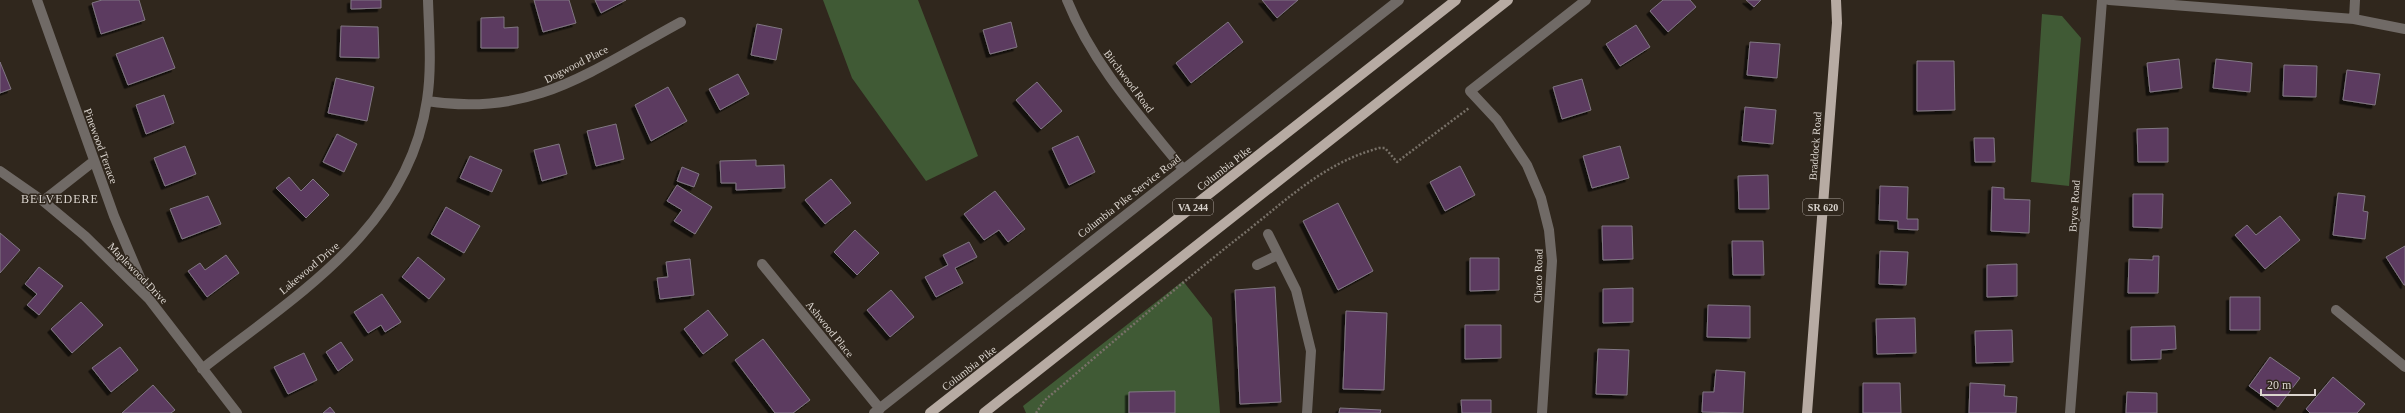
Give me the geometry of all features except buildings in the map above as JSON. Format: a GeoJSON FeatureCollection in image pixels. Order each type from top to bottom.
{"type":"FeatureCollection","features":[{"type":"Feature","properties":{"kind":"main road","name":"Columbia Pike"},"geometry":{"type":"LineString","coordinates":[[930,413],[1456,0]]}},
{"type":"Feature","properties":{"kind":"main road","name":"VA 244"},"geometry":{"type":"LineString","coordinates":[[984,413],[1508,0]]}},
{"type":"Feature","properties":{"kind":"main road","name":"Braddock Road"},"geometry":{"type":"LineString","coordinates":[[1807,413],[1837,23],[1836,0]]}},
{"type":"Feature","properties":{"kind":"street","name":"Pinewood Terrace"},"geometry":{"type":"LineString","coordinates":[[37,0],[114,216],[149,298]]}},
{"type":"Feature","properties":{"kind":"street","name":"Lakewood Drive"},"geometry":{"type":"LineString","coordinates":[[202,369],[333,266],[358,242],[382,212],[399,183],[413,152],[427,101],[429,80],[428,0]]}},
{"type":"Feature","properties":{"kind":"street","name":"Birchwood Road"},"geometry":{"type":"LineString","coordinates":[[1067,0],[1092,50],[1116,86],[1183,169]]}},
{"type":"Feature","properties":{"kind":"street","name":"Columbia Pike Service Road"},"geometry":{"type":"LineString","coordinates":[[877,411],[1399,0]]}},
{"type":"Feature","properties":{"kind":"street","name":"Chaco Road"},"geometry":{"type":"LineString","coordinates":[[1542,413],[1552,261],[1549,230],[1540,198],[1527,166],[1498,120],[1470,91],[1586,0]]}},
{"type":"Feature","properties":{"kind":"street","name":"Bryce Road"},"geometry":{"type":"LineString","coordinates":[[2070,413],[2102,0]]}},
{"type":"Feature","properties":{"kind":"street"},"geometry":{"type":"LineString","coordinates":[[2109,0],[2354,19],[2405,30]]}},
{"type":"Feature","properties":{"kind":"street"},"geometry":{"type":"LineString","coordinates":[[2354,19],[2355,0]]}},
{"type":"Feature","properties":{"kind":"street","name":"Dogwood Place"},"geometry":{"type":"LineString","coordinates":[[427,101],[451,105],[479,106],[509,103],[537,96],[566,85],[681,22]]}},
{"type":"Feature","properties":{"kind":"street"},"geometry":{"type":"LineString","coordinates":[[43,201],[94,161]]}},
{"type":"Feature","properties":{"kind":"street","name":"Maplewood Drive"},"geometry":{"type":"LineString","coordinates":[[0,171],[43,201],[85,236],[149,298],[237,413]]}},
{"type":"Feature","properties":{"kind":"street"},"geometry":{"type":"LineString","coordinates":[[1268,234],[1296,290],[1311,351],[1307,413]]}},
{"type":"Feature","properties":{"kind":"street"},"geometry":{"type":"LineString","coordinates":[[1257,265],[1278,255]]}},
{"type":"Feature","properties":{"kind":"street","name":"Ashwood Place"},"geometry":{"type":"LineString","coordinates":[[762,264],[877,411]]}},
{"type":"Feature","properties":{"kind":"street"},"geometry":{"type":"LineString","coordinates":[[2336,310],[2405,367]]}},
{"type":"Feature","properties":{"kind":"path"},"geometry":{"type":"LineString","coordinates":[[1036,413],[1045,400],[1203,265],[1319,174],[1342,160],[1380,148],[1385,148],[1397,162],[1479,101]]}},
{"type":"Feature","properties":{"kind":"green space"},"geometry":{"type":"Polygon","coordinates":[[[823,0],[918,0],[978,156],[926,181],[852,78],[823,0]]]}},
{"type":"Feature","properties":{"kind":"green space"},"geometry":{"type":"Polygon","coordinates":[[[2042,14],[2062,16],[2081,38],[2069,186],[2031,182],[2042,14]]]}},
{"type":"Feature","properties":{"kind":"green space"},"geometry":{"type":"Polygon","coordinates":[[[1183,281],[1212,318],[1220,413],[1026,413],[1023,406],[1183,281]]]}},
{"type":"Feature","properties":{"kind":"district","name":"BELVEDERE"},"geometry":{"type":"Point","coordinates":[60,199]}}]}
